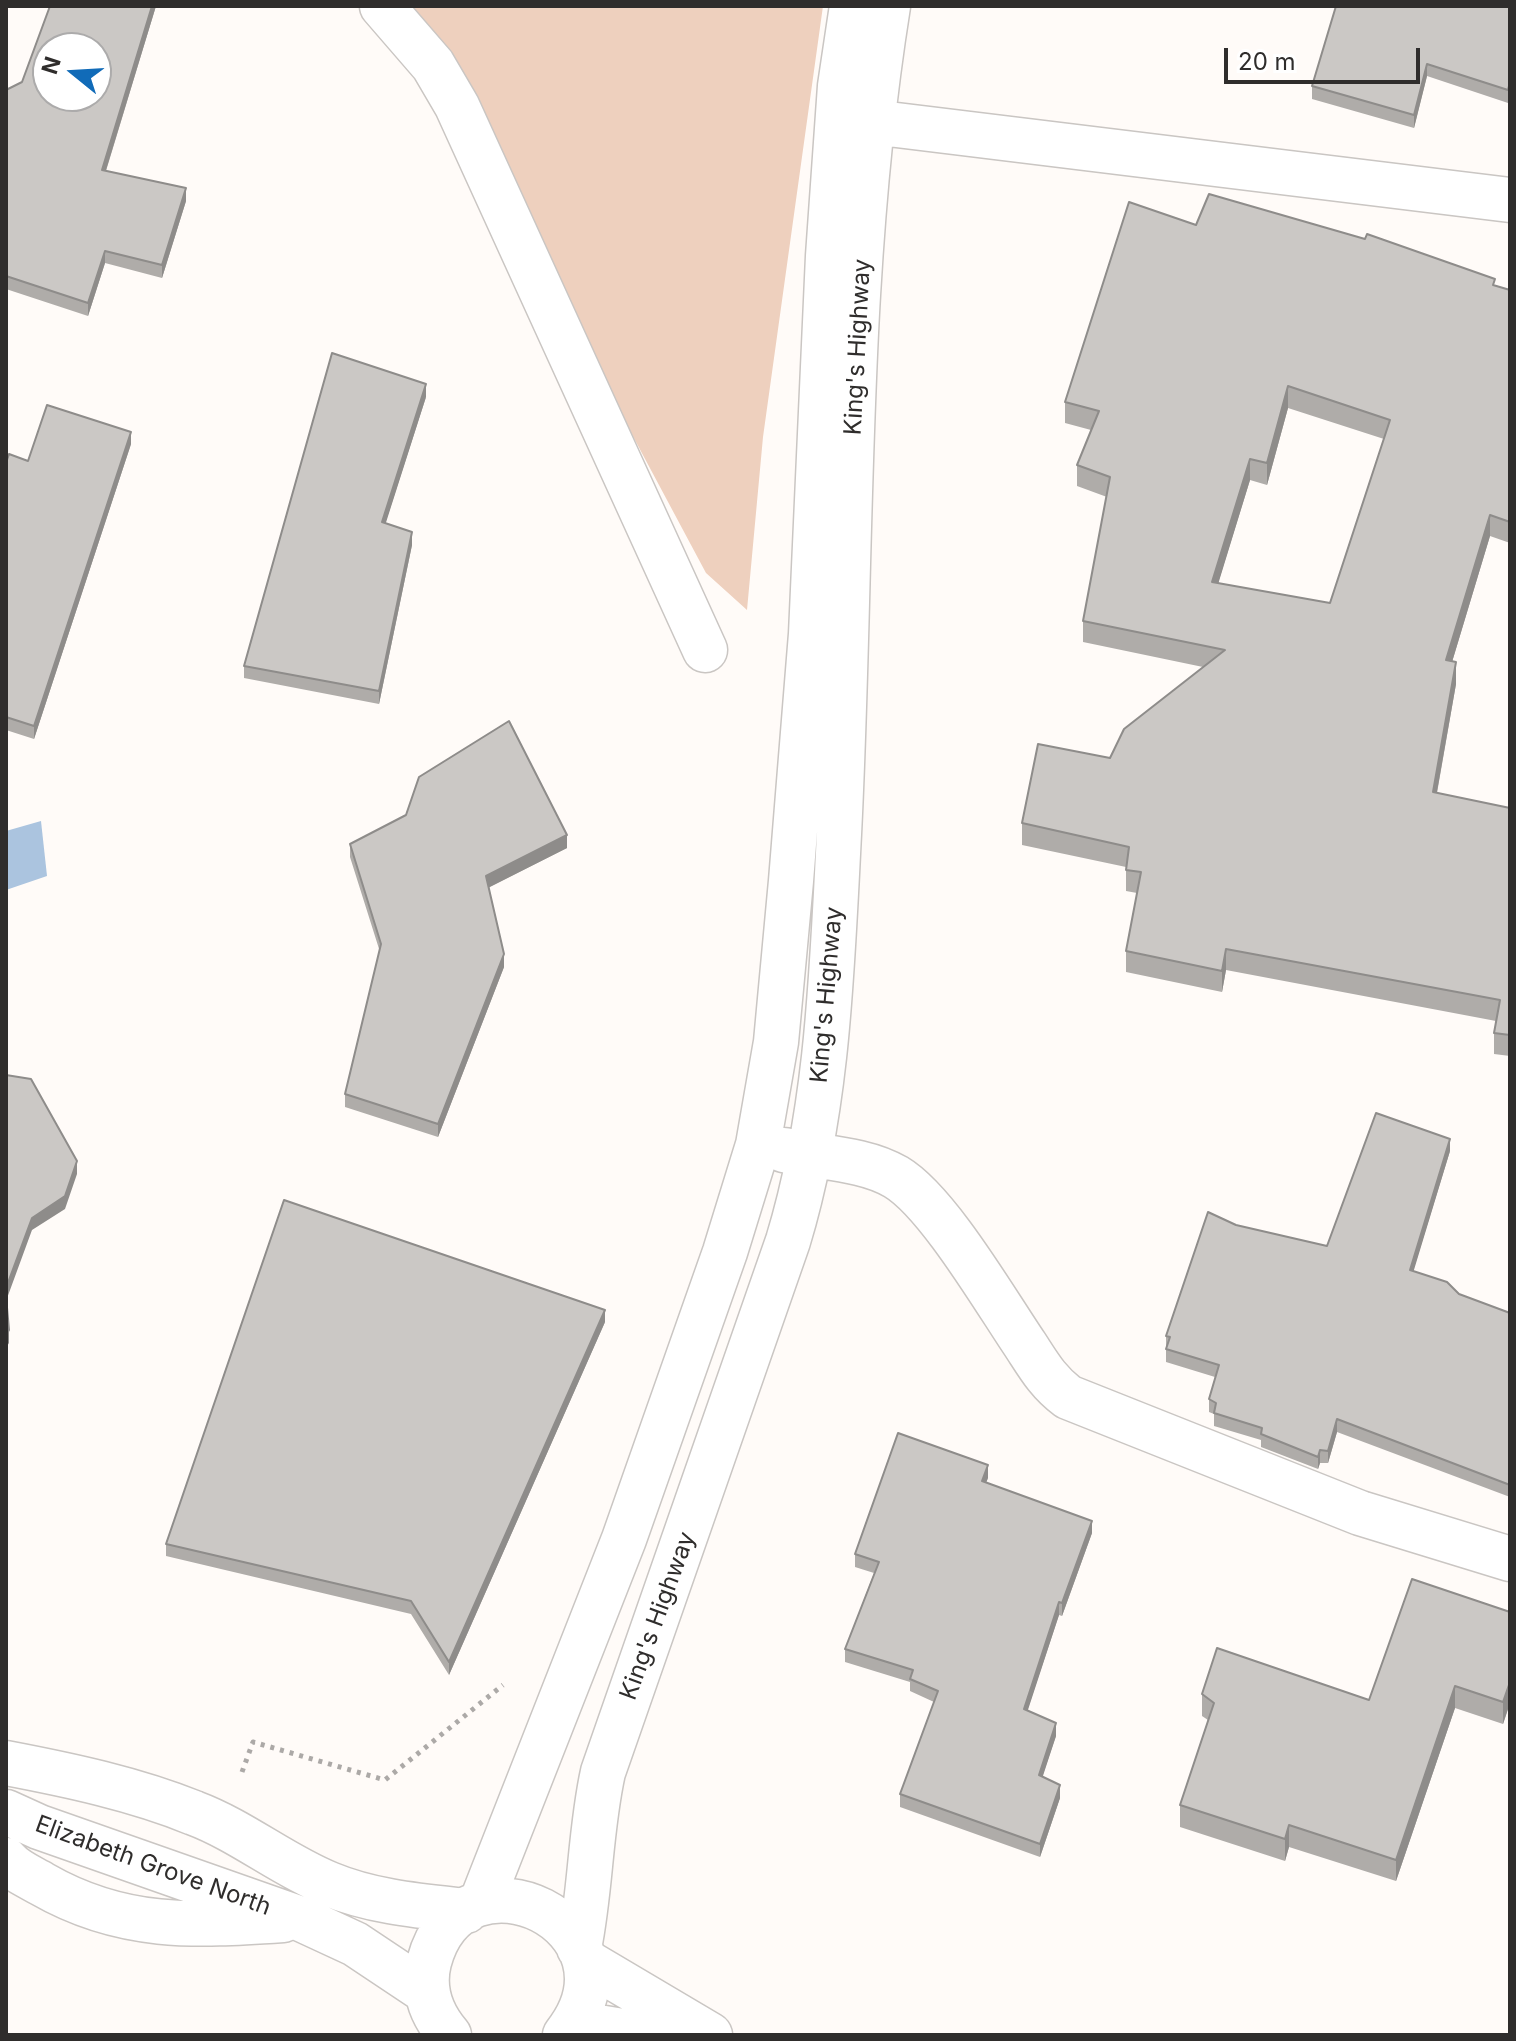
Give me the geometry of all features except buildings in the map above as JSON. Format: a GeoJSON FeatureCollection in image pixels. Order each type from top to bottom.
{"type":"FeatureCollection","features":[{"type":"Feature","properties":{"kind":"street"},"geometry":{"type":"LineString","coordinates":[[382,6],[433,65],[457,106],[705,650]]}},
{"type":"Feature","properties":{"kind":"street","name":"King's Highway"},"geometry":{"type":"LineString","coordinates":[[473,1907],[624,1539],[725,1252],[758,1145],[776,1042],[791,881],[811,634],[829,241],[840,86],[852,6]]}},
{"type":"Feature","properties":{"kind":"street","name":"King's Highway"},"geometry":{"type":"LineString","coordinates":[[569,2029],[587,1983],[582,1955],[593,1825],[603,1772],[788,1241],[811,1157],[834,916],[845,703],[852,433],[872,122],[888,6]]}},
{"type":"Feature","properties":{"kind":"street"},"geometry":{"type":"LineString","coordinates":[[872,122],[1510,200]]}},
{"type":"Feature","properties":{"kind":"street"},"geometry":{"type":"LineString","coordinates":[[758,1145],[875,1167],[897,1177],[920,1196],[965,1256],[1045,1378],[1068,1397],[1360,1513],[1510,1559]]}},
{"type":"Feature","properties":{"kind":"street","name":"Elizabeth Grove North"},"geometry":{"type":"LineString","coordinates":[[6,1763],[79,1778],[194,1812],[330,1885],[401,1903],[473,1907],[514,1900],[549,1911],[565,1925],[582,1955]]}},
{"type":"Feature","properties":{"kind":"street","name":"Elizabeth Grove North"},"geometry":{"type":"LineString","coordinates":[[6,1812],[39,1827],[301,1919],[355,1944],[439,2022]]}},
{"type":"Feature","properties":{"kind":"street","name":"Elizabeth Grove North"},"geometry":{"type":"LineString","coordinates":[[6,1860],[76,1903],[125,1918],[197,1926],[301,1919]]}},
{"type":"Feature","properties":{"kind":"street"},"geometry":{"type":"LineString","coordinates":[[439,2022],[433,1949],[452,1921],[473,1907]]}},
{"type":"Feature","properties":{"kind":"street"},"geometry":{"type":"LineString","coordinates":[[582,1955],[710,2035]]}},
{"type":"Feature","properties":{"kind":"street"},"geometry":{"type":"LineString","coordinates":[[569,2029],[646,2035]]}},
{"type":"Feature","properties":{"kind":"path"},"geometry":{"type":"LineString","coordinates":[[222,1826],[253,1742],[385,1780],[456,1720],[514,1677],[565,1688]]}},
{"type":"Feature","properties":{"kind":"shaded area"},"geometry":{"type":"Polygon","coordinates":[[[403,6],[823,6],[763,437],[747,610],[706,573],[403,6]]]}},
{"type":"Feature","properties":{"kind":"water"},"geometry":{"type":"Polygon","coordinates":[[[41,821],[47,876],[6,890],[6,831],[41,821]]]}}]}
